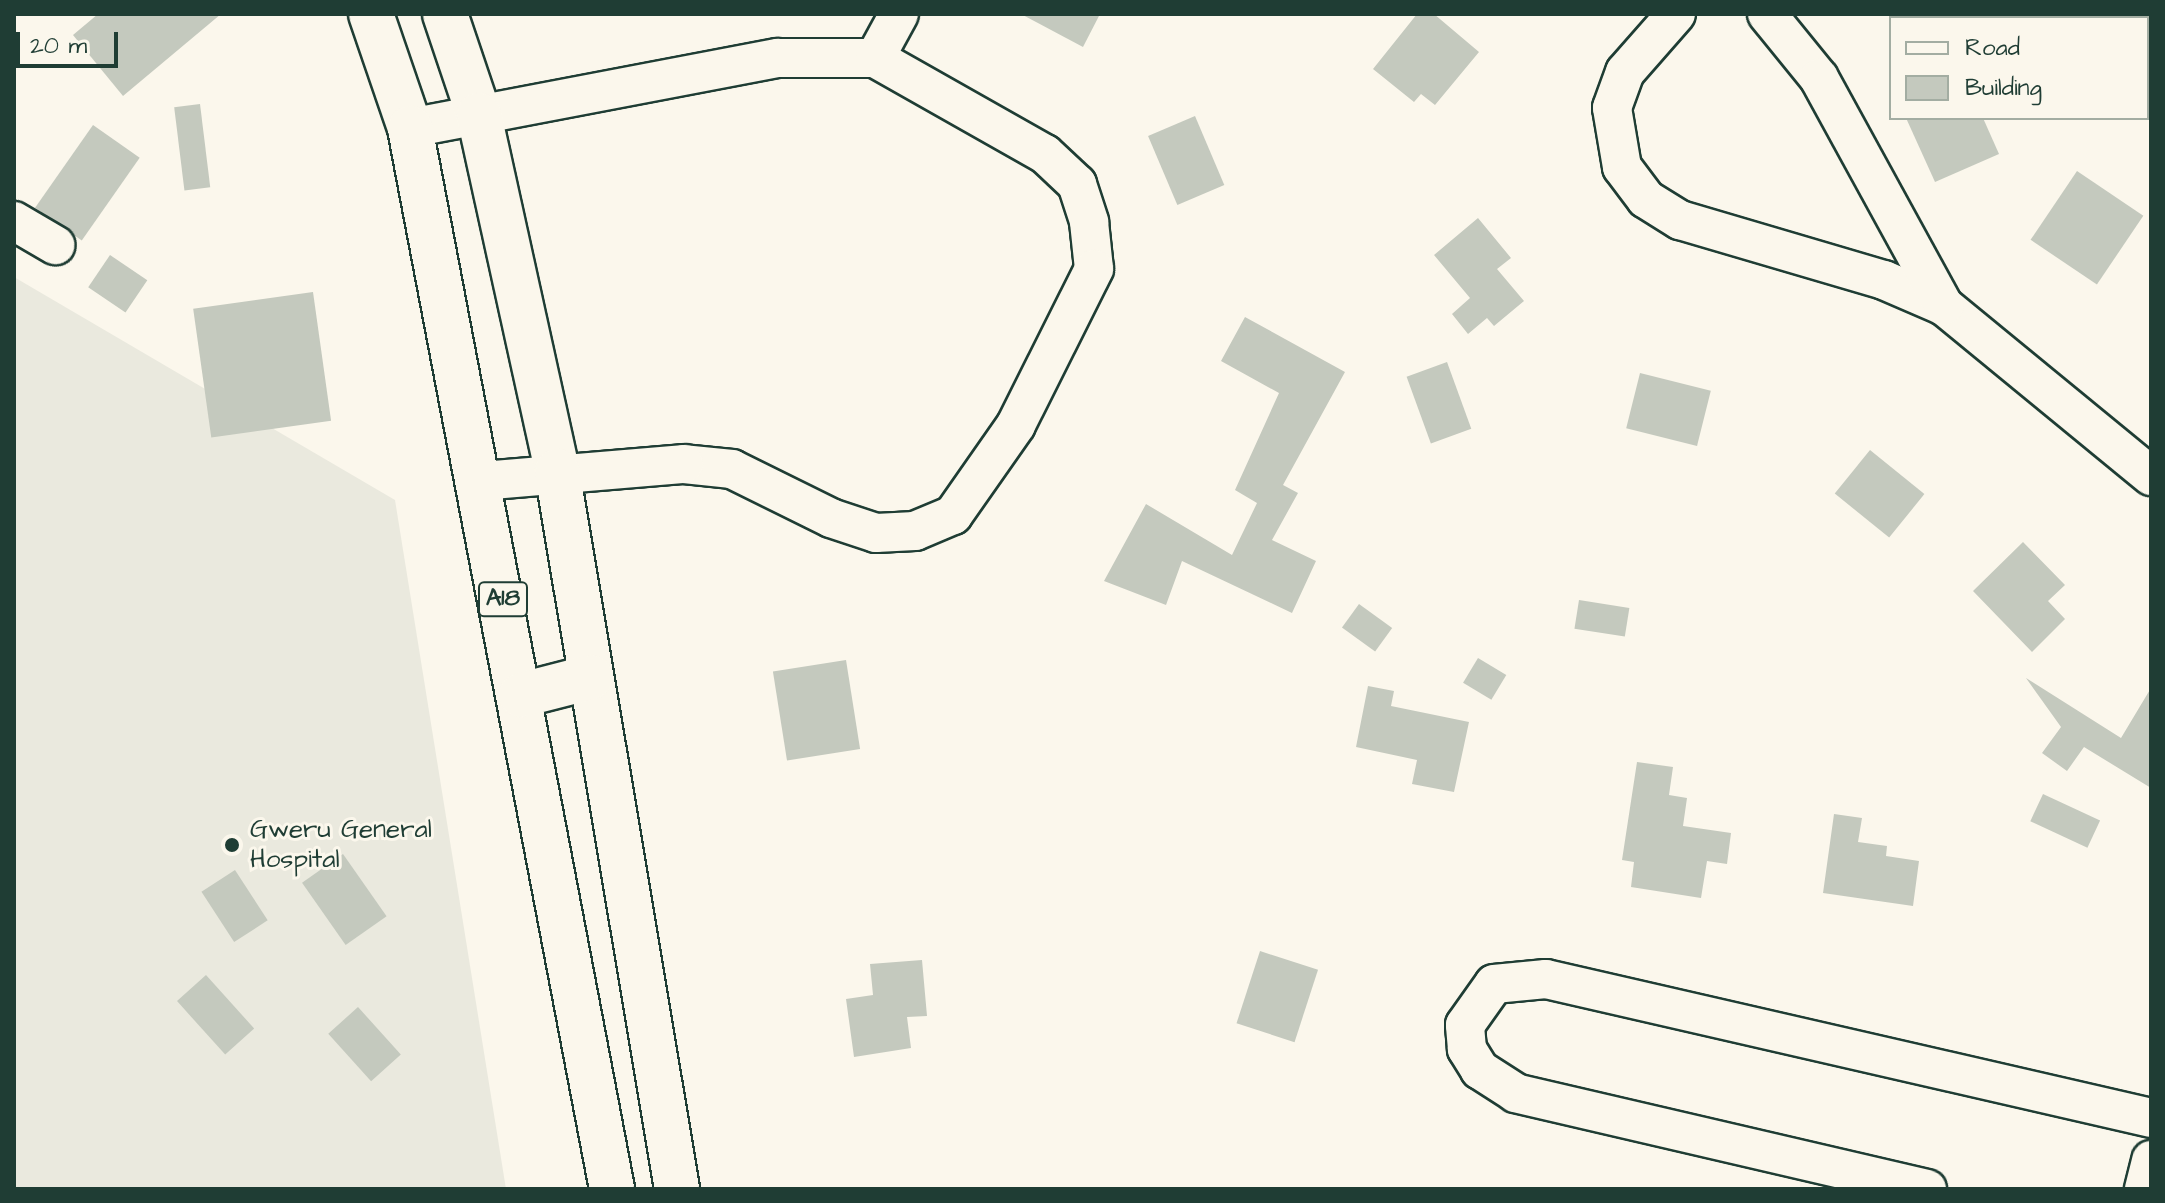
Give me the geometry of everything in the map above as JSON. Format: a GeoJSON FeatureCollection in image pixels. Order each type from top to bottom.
{"type":"FeatureCollection","features":[{"type":"Feature","properties":{"kind":"highway","name":"A18"},"geometry":{"type":"LineString","coordinates":[[371,14],[410,128],[481,481],[612,1189]]}},
{"type":"Feature","properties":{"kind":"highway"},"geometry":{"type":"LineString","coordinates":[[445,14],[479,115],[557,471],[677,1189]]}},
{"type":"Feature","properties":{"kind":"highway"},"geometry":{"type":"LineString","coordinates":[[521,695],[591,677]]}},
{"type":"Feature","properties":{"kind":"highway"},"geometry":{"type":"LineString","coordinates":[[584,1035],[648,1019]]}},
{"type":"Feature","properties":{"kind":"street"},"geometry":{"type":"LineString","coordinates":[[875,58],[899,14]]}},
{"type":"Feature","properties":{"kind":"street"},"geometry":{"type":"LineString","coordinates":[[1676,14],[1625,72],[1612,108],[1622,167],[1646,199],[1680,220],[1884,280],[1944,306],[2151,476]]}},
{"type":"Feature","properties":{"kind":"street"},"geometry":{"type":"LineString","coordinates":[[1767,14],[1819,78],[1944,306]]}},
{"type":"Feature","properties":{"kind":"street"},"geometry":{"type":"LineString","coordinates":[[410,128],[778,58],[875,58],[1045,154],[1077,184],[1089,222],[1094,269],[1080,306],[977,485],[953,515],[915,531],[876,533],[732,469],[684,464],[557,471],[481,481]]}},
{"type":"Feature","properties":{"kind":"street"},"geometry":{"type":"LineString","coordinates":[[14,221],[55,245]]}},
{"type":"Feature","properties":{"kind":"street"},"geometry":{"type":"LineString","coordinates":[[1927,1189],[1516,1093],[1480,1070],[1467,1049],[1465,1025],[1494,984],[1546,979],[2151,1118]]}},
{"type":"Feature","properties":{"kind":"street"},"geometry":{"type":"LineString","coordinates":[[2144,1189],[2151,1160]]}},
{"type":"Feature","properties":{"kind":"shaded area","name":"Gweru General Hospital"},"geometry":{"type":"Polygon","coordinates":[[[14,277],[395,500],[506,1189],[14,1189],[14,277]]]}},
{"type":"Feature","properties":{"kind":"building"},"geometry":{"type":"Polygon","coordinates":[[[98,14],[221,14],[123,96],[73,35],[98,14]]]}},
{"type":"Feature","properties":{"kind":"building"},"geometry":{"type":"Polygon","coordinates":[[[1021,14],[1100,14],[1083,47],[1021,14]]]}},
{"type":"Feature","properties":{"kind":"building"},"geometry":{"type":"Polygon","coordinates":[[[1417,14],[1434,14],[1479,52],[1435,105],[1421,94],[1414,102],[1373,69],[1417,14]]]}},
{"type":"Feature","properties":{"kind":"building"},"geometry":{"type":"Polygon","coordinates":[[[200,104],[210,187],[184,191],[174,107],[200,104]]]}},
{"type":"Feature","properties":{"kind":"building"},"geometry":{"type":"Polygon","coordinates":[[[1195,116],[1224,185],[1177,205],[1148,136],[1195,116]]]}},
{"type":"Feature","properties":{"kind":"building"},"geometry":{"type":"Polygon","coordinates":[[[1907,120],[1984,120],[1999,154],[1935,182],[1907,120]]]}},
{"type":"Feature","properties":{"kind":"building"},"geometry":{"type":"Polygon","coordinates":[[[93,125],[140,158],[82,240],[35,208],[93,125]]]}},
{"type":"Feature","properties":{"kind":"building"},"geometry":{"type":"Polygon","coordinates":[[[2077,171],[2143,216],[2097,285],[2031,240],[2077,171]]]}},
{"type":"Feature","properties":{"kind":"building"},"geometry":{"type":"Polygon","coordinates":[[[1478,218],[1511,258],[1497,269],[1524,301],[1494,326],[1487,318],[1468,334],[1452,314],[1470,298],[1434,255],[1478,218]]]}},
{"type":"Feature","properties":{"kind":"building"},"geometry":{"type":"Polygon","coordinates":[[[110,255],[147,280],[125,312],[88,287],[110,255]]]}},
{"type":"Feature","properties":{"kind":"building"},"geometry":{"type":"Polygon","coordinates":[[[313,292],[331,421],[211,438],[193,309],[313,292]]]}},
{"type":"Feature","properties":{"kind":"building"},"geometry":{"type":"Polygon","coordinates":[[[1245,317],[1345,372],[1283,485],[1298,493],[1272,540],[1316,561],[1292,613],[1182,561],[1166,605],[1104,581],[1146,504],[1232,555],[1257,503],[1235,490],[1279,393],[1221,361],[1245,317]]]}},
{"type":"Feature","properties":{"kind":"building"},"geometry":{"type":"Polygon","coordinates":[[[1447,362],[1471,429],[1431,443],[1407,377],[1447,362]]]}},
{"type":"Feature","properties":{"kind":"building"},"geometry":{"type":"Polygon","coordinates":[[[1640,373],[1711,391],[1697,446],[1626,428],[1640,373]]]}},
{"type":"Feature","properties":{"kind":"building"},"geometry":{"type":"Polygon","coordinates":[[[1870,450],[1924,494],[1889,538],[1835,494],[1870,450]]]}},
{"type":"Feature","properties":{"kind":"building"},"geometry":{"type":"Polygon","coordinates":[[[2023,542],[2065,585],[2048,601],[2065,619],[2032,652],[1973,591],[2023,542]]]}},
{"type":"Feature","properties":{"kind":"building"},"geometry":{"type":"Polygon","coordinates":[[[1579,600],[1629,608],[1625,637],[1574,629],[1579,600]]]}},
{"type":"Feature","properties":{"kind":"building"},"geometry":{"type":"Polygon","coordinates":[[[1359,604],[1392,628],[1375,652],[1342,627],[1359,604]]]}},
{"type":"Feature","properties":{"kind":"building"},"geometry":{"type":"Polygon","coordinates":[[[1478,658],[1506,675],[1491,700],[1463,683],[1478,658]]]}},
{"type":"Feature","properties":{"kind":"building"},"geometry":{"type":"Polygon","coordinates":[[[846,660],[860,749],[787,760],[773,672],[846,660]]]}},
{"type":"Feature","properties":{"kind":"building"},"geometry":{"type":"Polygon","coordinates":[[[2026,678],[2121,738],[2151,688],[2151,788],[2084,747],[2067,771],[2042,753],[2061,727],[2026,678]]]}},
{"type":"Feature","properties":{"kind":"building"},"geometry":{"type":"Polygon","coordinates":[[[1368,686],[1394,691],[1391,706],[1469,722],[1454,792],[1412,784],[1417,760],[1356,747],[1368,686]]]}},
{"type":"Feature","properties":{"kind":"building"},"geometry":{"type":"Polygon","coordinates":[[[1637,762],[1673,767],[1669,795],[1687,798],[1683,826],[1731,833],[1727,864],[1707,861],[1701,898],[1631,887],[1634,862],[1622,860],[1637,762]]]}},
{"type":"Feature","properties":{"kind":"building"},"geometry":{"type":"Polygon","coordinates":[[[2043,794],[2100,821],[2087,848],[2030,821],[2043,794]]]}},
{"type":"Feature","properties":{"kind":"building"},"geometry":{"type":"Polygon","coordinates":[[[1834,814],[1862,818],[1858,842],[1887,846],[1886,856],[1919,861],[1913,906],[1823,893],[1834,814]]]}},
{"type":"Feature","properties":{"kind":"building"},"geometry":{"type":"Polygon","coordinates":[[[343,854],[387,916],[346,945],[302,883],[343,854]]]}},
{"type":"Feature","properties":{"kind":"building"},"geometry":{"type":"Polygon","coordinates":[[[235,870],[268,920],[234,942],[201,892],[235,870]]]}},
{"type":"Feature","properties":{"kind":"building"},"geometry":{"type":"Polygon","coordinates":[[[1260,951],[1318,970],[1295,1042],[1237,1023],[1260,951]]]}},
{"type":"Feature","properties":{"kind":"building"},"geometry":{"type":"Polygon","coordinates":[[[922,960],[927,1016],[907,1017],[911,1048],[854,1057],[846,999],[873,995],[870,964],[922,960]]]}},
{"type":"Feature","properties":{"kind":"building"},"geometry":{"type":"Polygon","coordinates":[[[206,975],[254,1029],[225,1055],[177,1001],[206,975]]]}},
{"type":"Feature","properties":{"kind":"building"},"geometry":{"type":"Polygon","coordinates":[[[358,1007],[401,1055],[371,1081],[328,1034],[358,1007]]]}},
{"type":"Feature","properties":{"kind":"place","name":"Gweru General Hospital"},"geometry":{"type":"Point","coordinates":[232,845]}}]}
